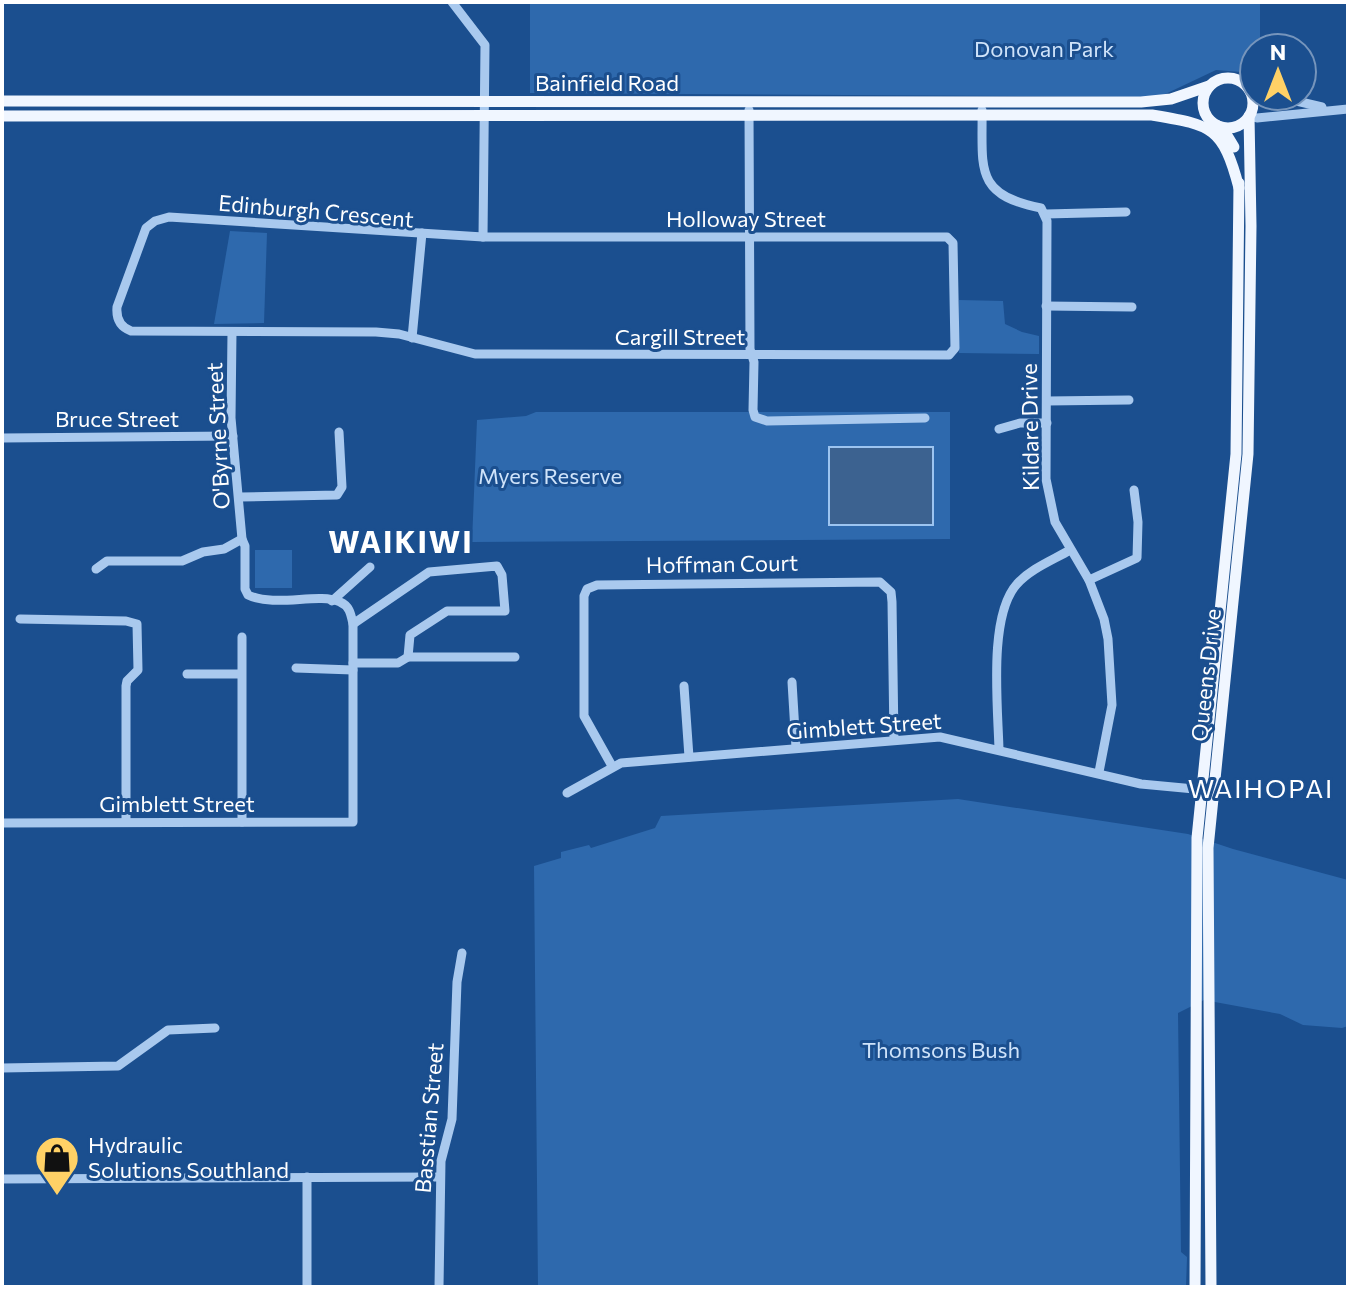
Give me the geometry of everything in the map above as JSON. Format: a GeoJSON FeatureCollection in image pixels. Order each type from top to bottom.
{"type":"FeatureCollection","features":[{"type":"Feature","properties":{"kind":"main road","name":"Bainfield Road"},"geometry":{"type":"LineString","coordinates":[[982,109],[1160,101],[1209,86],[1218,79],[1230,77],[1238,81]]}},
{"type":"Feature","properties":{"kind":"main road"},"geometry":{"type":"LineString","coordinates":[[1208,123],[1202,103],[1209,86]]}},
{"type":"Feature","properties":{"kind":"main road","name":"Bainfield Road"},"geometry":{"type":"LineString","coordinates":[[2,101],[160,109],[982,109],[1152,115],[1183,113],[1208,123],[1237,126],[1250,112]]}},
{"type":"Feature","properties":{"kind":"main road"},"geometry":{"type":"LineString","coordinates":[[49,103],[49,116]]}},
{"type":"Feature","properties":{"kind":"main road","name":"Bainfield Road"},"geometry":{"type":"LineString","coordinates":[[2,116],[160,109]]}},
{"type":"Feature","properties":{"kind":"main road","name":"Queens Drive"},"geometry":{"type":"LineString","coordinates":[[1195,1287],[1195,883],[1243,432],[1249,116]]}},
{"type":"Feature","properties":{"kind":"main road","name":"Queens Drive"},"geometry":{"type":"LineString","coordinates":[[1208,123],[1224,144],[1239,188]]}},
{"type":"Feature","properties":{"kind":"main road","name":"Queens Drive"},"geometry":{"type":"LineString","coordinates":[[1208,123],[1225,132],[1237,153],[1245,225]]}},
{"type":"Feature","properties":{"kind":"main road","name":"Queens Drive"},"geometry":{"type":"LineString","coordinates":[[1207,790],[1211,1287]]}},
{"type":"Feature","properties":{"kind":"main road"},"geometry":{"type":"LineString","coordinates":[[1195,1138],[1208,1138]]}},
{"type":"Feature","properties":{"kind":"street"},"geometry":{"type":"LineString","coordinates":[[452,2],[485,45],[483,237]]}},
{"type":"Feature","properties":{"kind":"street","name":"Bainfield Road"},"geometry":{"type":"LineString","coordinates":[[1318,106],[1333,109]]}},
{"type":"Feature","properties":{"kind":"street"},"geometry":{"type":"LineString","coordinates":[[749,109],[753,410],[760,420],[925,418]]}},
{"type":"Feature","properties":{"kind":"street"},"geometry":{"type":"LineString","coordinates":[[982,109],[982,167],[986,177],[1009,201],[1041,208],[1046,214],[1126,212]]}},
{"type":"Feature","properties":{"kind":"street","name":"Bainfield Road"},"geometry":{"type":"LineString","coordinates":[[1249,116],[1257,118],[1348,109]]}},
{"type":"Feature","properties":{"kind":"street","name":"Kildare Drive"},"geometry":{"type":"LineString","coordinates":[[1046,214],[1046,479],[1050,507],[1070,550],[1089,580],[1104,619],[1110,653],[1112,705],[1099,772]]}},
{"type":"Feature","properties":{"kind":"street","name":"Edinburgh Crescent"},"geometry":{"type":"LineString","coordinates":[[169,217],[422,233],[412,338],[376,332],[141,332],[122,326],[117,307],[150,224],[169,217]]}},
{"type":"Feature","properties":{"kind":"street","name":"Holloway Street"},"geometry":{"type":"LineString","coordinates":[[422,233],[483,237],[952,239],[955,348],[949,355]]}},
{"type":"Feature","properties":{"kind":"street"},"geometry":{"type":"LineString","coordinates":[[1046,306],[1132,307]]}},
{"type":"Feature","properties":{"kind":"street","name":"O'Byrne Street"},"geometry":{"type":"LineString","coordinates":[[232,332],[233,436],[245,546],[245,589],[248,595],[262,600],[332,601]]}},
{"type":"Feature","properties":{"kind":"street","name":"Cargill Street"},"geometry":{"type":"LineString","coordinates":[[412,338],[475,354],[949,355]]}},
{"type":"Feature","properties":{"kind":"street"},"geometry":{"type":"LineString","coordinates":[[1047,401],[1129,400]]}},
{"type":"Feature","properties":{"kind":"street"},"geometry":{"type":"LineString","coordinates":[[999,429],[1020,423],[1047,423]]}},
{"type":"Feature","properties":{"kind":"street"},"geometry":{"type":"LineString","coordinates":[[240,497],[337,495],[341,492],[342,483],[339,432]]}},
{"type":"Feature","properties":{"kind":"street","name":"Bruce Street"},"geometry":{"type":"LineString","coordinates":[[2,438],[233,436]]}},
{"type":"Feature","properties":{"kind":"street"},"geometry":{"type":"LineString","coordinates":[[1089,580],[1137,558],[1138,522],[1134,490]]}},
{"type":"Feature","properties":{"kind":"street"},"geometry":{"type":"LineString","coordinates":[[96,569],[107,561],[182,561],[203,552],[224,549],[242,539]]}},
{"type":"Feature","properties":{"kind":"street"},"geometry":{"type":"LineString","coordinates":[[999,750],[998,632],[1003,606],[1016,585],[1026,576],[1070,550]]}},
{"type":"Feature","properties":{"kind":"street"},"geometry":{"type":"LineString","coordinates":[[353,624],[429,572],[497,566],[502,575],[505,611],[447,611],[410,635],[408,657]]}},
{"type":"Feature","properties":{"kind":"street"},"geometry":{"type":"LineString","coordinates":[[332,601],[370,567]]}},
{"type":"Feature","properties":{"kind":"street","name":"Hoffman Court"},"geometry":{"type":"LineString","coordinates":[[612,766],[584,716],[584,596],[587,589],[597,585],[880,582],[891,592],[892,602],[894,740]]}},
{"type":"Feature","properties":{"kind":"street"},"geometry":{"type":"LineString","coordinates":[[332,601],[338,601],[349,609],[353,624],[353,666]]}},
{"type":"Feature","properties":{"kind":"street"},"geometry":{"type":"LineString","coordinates":[[20,619],[126,621],[137,624],[138,670],[126,686],[126,822]]}},
{"type":"Feature","properties":{"kind":"street"},"geometry":{"type":"LineString","coordinates":[[242,637],[242,822]]}},
{"type":"Feature","properties":{"kind":"street"},"geometry":{"type":"LineString","coordinates":[[296,668],[398,663],[408,657],[515,657]]}},
{"type":"Feature","properties":{"kind":"street","name":"Gimblett Street"},"geometry":{"type":"LineString","coordinates":[[2,823],[353,822],[353,666]]}},
{"type":"Feature","properties":{"kind":"street"},"geometry":{"type":"LineString","coordinates":[[187,674],[241,674]]}},
{"type":"Feature","properties":{"kind":"street"},"geometry":{"type":"LineString","coordinates":[[792,682],[796,748]]}},
{"type":"Feature","properties":{"kind":"street"},"geometry":{"type":"LineString","coordinates":[[684,686],[689,757]]}},
{"type":"Feature","properties":{"kind":"street","name":"Gimblett Street"},"geometry":{"type":"LineString","coordinates":[[567,793],[621,763],[940,737],[1141,784],[1207,790]]}},
{"type":"Feature","properties":{"kind":"street","name":"Basstian Street"},"geometry":{"type":"LineString","coordinates":[[439,1287],[440,1177],[452,1119],[457,982],[462,953]]}},
{"type":"Feature","properties":{"kind":"street"},"geometry":{"type":"LineString","coordinates":[[2,1068],[118,1066],[168,1030],[215,1028]]}},
{"type":"Feature","properties":{"kind":"street"},"geometry":{"type":"LineString","coordinates":[[307,1177],[307,1287]]}},
{"type":"Feature","properties":{"kind":"street"},"geometry":{"type":"LineString","coordinates":[[2,1179],[440,1177]]}},
{"type":"Feature","properties":{"kind":"green space","name":"Donovan Park"},"geometry":{"type":"Polygon","coordinates":[[[530,2],[1260,2],[1260,32],[1238,32],[1238,72],[1216,70],[1159,97],[530,93],[530,2]]]}},
{"type":"Feature","properties":{"kind":"green space"},"geometry":{"type":"Polygon","coordinates":[[[230,231],[267,233],[264,323],[214,324],[230,231]]]}},
{"type":"Feature","properties":{"kind":"green space"},"geometry":{"type":"Polygon","coordinates":[[[959,300],[1003,301],[1005,324],[1039,336],[1039,354],[959,353],[959,300]]]}},
{"type":"Feature","properties":{"kind":"green space","name":"Myers Reserve"},"geometry":{"type":"Polygon","coordinates":[[[536,412],[950,412],[950,539],[472,542],[477,420],[526,416],[536,412]]]}},
{"type":"Feature","properties":{"kind":"green space"},"geometry":{"type":"Polygon","coordinates":[[[255,550],[292,550],[292,588],[255,588],[255,550]]]}},
{"type":"Feature","properties":{"kind":"green space","name":"Thomsons Bush"},"geometry":{"type":"Polygon","coordinates":[[[958,799],[1188,834],[1348,880],[1348,1026],[1303,1025],[1280,1014],[1204,1000],[1178,1013],[1181,1252],[1187,1257],[1186,1287],[538,1287],[534,866],[561,858],[561,852],[589,845],[591,848],[655,828],[661,816],[958,799]]]}},
{"type":"Feature","properties":{"kind":"shaded area"},"geometry":{"type":"Polygon","coordinates":[[[829,447],[933,447],[933,525],[829,525],[829,447]]]}},
{"type":"Feature","properties":{"kind":"place","name":"Hydraulic Solutions Southland"},"geometry":{"type":"Point","coordinates":[57,1197]}},
{"type":"Feature","properties":{"kind":"district","name":"WAIKIWI"},"geometry":{"type":"Point","coordinates":[401,543]}},
{"type":"Feature","properties":{"kind":"district","name":"WAIHOPAI"},"geometry":{"type":"Point","coordinates":[1261,789]}}]}
